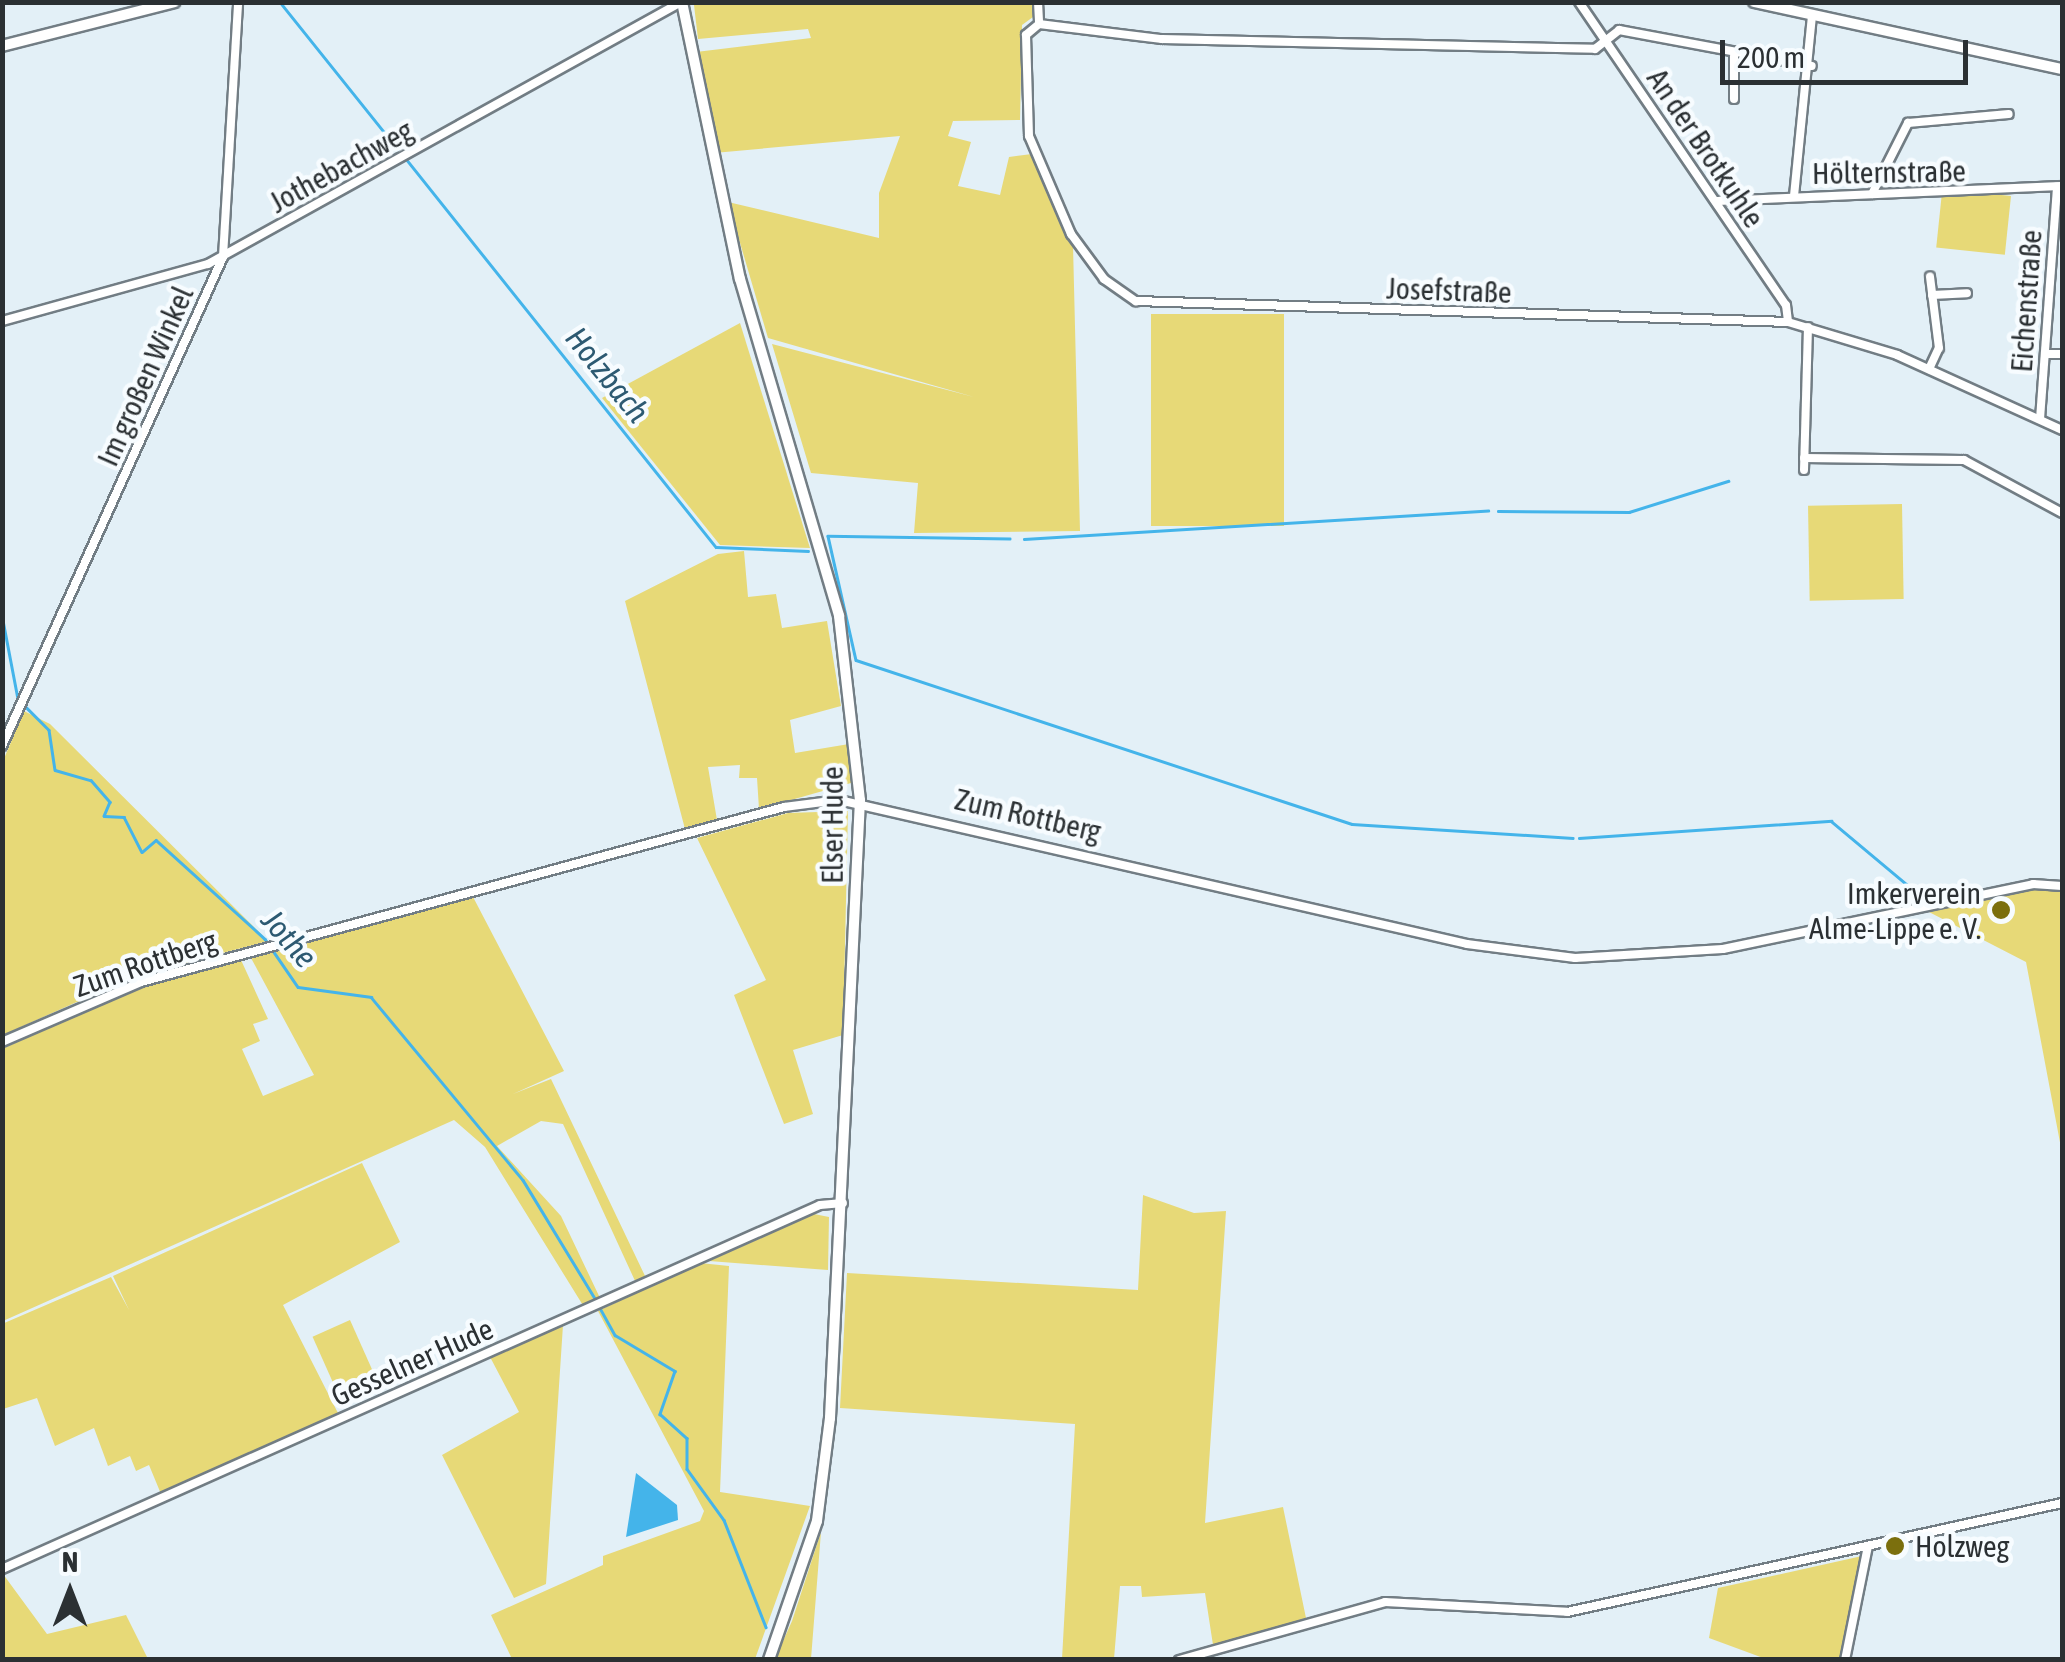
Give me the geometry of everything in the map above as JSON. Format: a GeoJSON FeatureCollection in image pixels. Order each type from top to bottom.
{"type":"FeatureCollection","features":[{"type":"Feature","properties":{"kind":"street"},"geometry":{"type":"LineString","coordinates":[[2,46],[174,2]]}},
{"type":"Feature","properties":{"kind":"street","name":"Im großen Winkel"},"geometry":{"type":"LineString","coordinates":[[2,746],[223,257],[238,2]]}},
{"type":"Feature","properties":{"kind":"street","name":"Jothebachweg"},"geometry":{"type":"LineString","coordinates":[[2,321],[223,257],[682,2]]}},
{"type":"Feature","properties":{"kind":"street","name":"Elser Hude"},"geometry":{"type":"LineString","coordinates":[[682,2],[740,280],[839,616],[860,800],[842,1204],[818,1521],[768,1660]]}},
{"type":"Feature","properties":{"kind":"street"},"geometry":{"type":"LineString","coordinates":[[1038,2],[1039,24],[1162,39],[1595,49],[1604,40],[1641,31],[1734,56],[1812,66]]}},
{"type":"Feature","properties":{"kind":"street","name":"An der Brotkuhle"},"geometry":{"type":"LineString","coordinates":[[1579,2],[1786,305],[1788,322]]}},
{"type":"Feature","properties":{"kind":"street"},"geometry":{"type":"LineString","coordinates":[[1754,2],[2062,69]]}},
{"type":"Feature","properties":{"kind":"street"},"geometry":{"type":"LineString","coordinates":[[1794,196],[1812,66],[1812,14]]}},
{"type":"Feature","properties":{"kind":"street","name":"Josefstraße"},"geometry":{"type":"LineString","coordinates":[[1039,24],[1026,35],[1029,136],[1071,234],[1104,279],[1136,301],[1788,322],[1929,369],[2062,430]]}},
{"type":"Feature","properties":{"kind":"street"},"geometry":{"type":"LineString","coordinates":[[1734,56],[1734,99]]}},
{"type":"Feature","properties":{"kind":"street"},"geometry":{"type":"LineString","coordinates":[[1872,194],[1908,123],[2010,114]]}},
{"type":"Feature","properties":{"kind":"street","name":"Hölternstraße"},"geometry":{"type":"LineString","coordinates":[[1716,202],[2060,186]]}},
{"type":"Feature","properties":{"kind":"street","name":"Eichenstraße"},"geometry":{"type":"LineString","coordinates":[[2040,419],[2060,186]]}},
{"type":"Feature","properties":{"kind":"street"},"geometry":{"type":"LineString","coordinates":[[1929,369],[1939,348],[1930,277]]}},
{"type":"Feature","properties":{"kind":"street"},"geometry":{"type":"LineString","coordinates":[[1932,295],[1968,293]]}},
{"type":"Feature","properties":{"kind":"street"},"geometry":{"type":"LineString","coordinates":[[1804,470],[1808,327]]}},
{"type":"Feature","properties":{"kind":"street"},"geometry":{"type":"LineString","coordinates":[[2045,354],[2062,354]]}},
{"type":"Feature","properties":{"kind":"street"},"geometry":{"type":"LineString","coordinates":[[1804,458],[1964,460],[2062,513]]}},
{"type":"Feature","properties":{"kind":"street","name":"Zum Rottberg"},"geometry":{"type":"LineString","coordinates":[[2,1042],[141,982],[784,807],[860,800],[1468,944],[1576,958],[1723,949],[2033,884],[2062,886]]}},
{"type":"Feature","properties":{"kind":"street","name":"Gesselner Hude"},"geometry":{"type":"LineString","coordinates":[[2,1569],[769,1227],[842,1204]]}},
{"type":"Feature","properties":{"kind":"street"},"geometry":{"type":"LineString","coordinates":[[1179,1660],[1385,1602],[1567,1612],[2062,1503]]}},
{"type":"Feature","properties":{"kind":"street"},"geometry":{"type":"LineString","coordinates":[[1845,1660],[1868,1546]]}},
{"type":"Feature","properties":{"kind":"shaded area"},"geometry":{"type":"Polygon","coordinates":[[[1032,3],[1033,17],[1022,25],[1020,120],[953,121],[948,136],[971,142],[958,186],[1000,195],[1009,157],[1032,154],[1073,245],[1080,531],[914,533],[918,483],[811,473],[772,344],[974,397],[768,338],[728,202],[879,238],[879,193],[900,136],[714,153],[696,52],[811,38],[808,29],[698,39],[694,5],[1032,3]]]}},
{"type":"Feature","properties":{"kind":"shaded area"},"geometry":{"type":"Polygon","coordinates":[[[1942,189],[2011,196],[2005,255],[1936,247],[1942,189]]]}},
{"type":"Feature","properties":{"kind":"shaded area"},"geometry":{"type":"Polygon","coordinates":[[[1151,314],[1284,314],[1284,526],[1151,526],[1151,314]]]}},
{"type":"Feature","properties":{"kind":"shaded area"},"geometry":{"type":"Polygon","coordinates":[[[740,323],[810,548],[720,545],[602,398],[740,323]]]}},
{"type":"Feature","properties":{"kind":"shaded area"},"geometry":{"type":"Polygon","coordinates":[[[1902,504],[1904,599],[1810,601],[1808,506],[1902,504]]]}},
{"type":"Feature","properties":{"kind":"shaded area"},"geometry":{"type":"Polygon","coordinates":[[[744,551],[748,597],[776,594],[782,628],[827,621],[841,706],[790,720],[795,753],[849,744],[851,783],[759,809],[757,778],[739,778],[740,765],[708,767],[717,820],[685,829],[625,601],[718,554],[744,551]]]}},
{"type":"Feature","properties":{"kind":"shaded area"},"geometry":{"type":"Polygon","coordinates":[[[24,711],[50,724],[268,941],[135,976],[3,1035],[3,761],[24,711]]]}},
{"type":"Feature","properties":{"kind":"shaded area"},"geometry":{"type":"Polygon","coordinates":[[[848,811],[843,1035],[793,1050],[813,1114],[784,1124],[734,995],[766,980],[697,838],[788,813],[848,811]]]}},
{"type":"Feature","properties":{"kind":"shaded area"},"geometry":{"type":"Polygon","coordinates":[[[2036,889],[2062,891],[2062,1153],[2026,962],[1929,912],[2036,889]]]}},
{"type":"Feature","properties":{"kind":"shaded area"},"geometry":{"type":"Polygon","coordinates":[[[472,895],[564,1071],[513,1094],[551,1079],[646,1278],[636,1283],[563,1124],[541,1121],[497,1146],[561,1216],[600,1298],[584,1307],[485,1147],[454,1120],[3,1321],[2,1049],[141,986],[241,960],[268,1019],[253,1024],[260,1041],[242,1049],[263,1096],[314,1075],[251,958],[472,895]]]}},
{"type":"Feature","properties":{"kind":"shaded area"},"geometry":{"type":"Polygon","coordinates":[[[362,1163],[400,1242],[283,1305],[339,1415],[161,1494],[149,1465],[136,1471],[130,1456],[108,1466],[94,1428],[55,1446],[37,1398],[3,1409],[2,1324],[111,1277],[129,1310],[113,1276],[362,1163]]]}},
{"type":"Feature","properties":{"kind":"shaded area"},"geometry":{"type":"Polygon","coordinates":[[[1143,1195],[1194,1213],[1226,1211],[1205,1523],[1283,1507],[1306,1618],[1213,1645],[1205,1593],[1142,1597],[1141,1586],[1120,1586],[1114,1659],[1062,1659],[1075,1424],[840,1408],[847,1273],[1138,1290],[1143,1195]]]}},
{"type":"Feature","properties":{"kind":"shaded area"},"geometry":{"type":"Polygon","coordinates":[[[814,1214],[829,1217],[828,1270],[709,1261],[814,1214]]]}},
{"type":"Feature","properties":{"kind":"shaded area"},"geometry":{"type":"Polygon","coordinates":[[[700,1263],[729,1266],[720,1492],[810,1506],[755,1659],[512,1659],[491,1615],[603,1565],[603,1556],[700,1521],[704,1511],[598,1311],[700,1263]]]}},
{"type":"Feature","properties":{"kind":"shaded area"},"geometry":{"type":"Polygon","coordinates":[[[350,1320],[380,1388],[343,1404],[313,1337],[350,1320]]]}},
{"type":"Feature","properties":{"kind":"shaded area"},"geometry":{"type":"Polygon","coordinates":[[[563,1325],[546,1584],[514,1598],[442,1455],[519,1412],[489,1355],[563,1325]]]}},
{"type":"Feature","properties":{"kind":"shaded area"},"geometry":{"type":"Polygon","coordinates":[[[821,1532],[811,1659],[775,1659],[792,1621],[821,1532]]]}},
{"type":"Feature","properties":{"kind":"shaded area"},"geometry":{"type":"Polygon","coordinates":[[[1862,1556],[1842,1659],[1766,1659],[1709,1638],[1718,1588],[1862,1556]]]}},
{"type":"Feature","properties":{"kind":"shaded area"},"geometry":{"type":"Polygon","coordinates":[[[3,1574],[47,1634],[126,1615],[148,1659],[3,1659],[3,1574]]]}},
{"type":"Feature","properties":{"kind":"water"},"geometry":{"type":"Polygon","coordinates":[[[636,1473],[677,1505],[678,1520],[626,1537],[636,1473]]]}},
{"type":"Feature","properties":{"kind":"waterway","name":"Holzbach"},"geometry":{"type":"LineString","coordinates":[[280,2],[400,152]]}},
{"type":"Feature","properties":{"kind":"waterway","name":"Holzbach"},"geometry":{"type":"LineString","coordinates":[[407,160],[716,547],[808,551]]}},
{"type":"Feature","properties":{"kind":"waterway"},"geometry":{"type":"LineString","coordinates":[[1498,511],[1629,512],[1728,481]]}},
{"type":"Feature","properties":{"kind":"waterway"},"geometry":{"type":"LineString","coordinates":[[1024,539],[1488,511]]}},
{"type":"Feature","properties":{"kind":"waterway"},"geometry":{"type":"LineString","coordinates":[[1010,539],[828,536],[856,660],[1352,824],[1573,838]]}},
{"type":"Feature","properties":{"kind":"waterway"},"geometry":{"type":"LineString","coordinates":[[2,615],[18,699]]}},
{"type":"Feature","properties":{"kind":"waterway","name":"Jothe"},"geometry":{"type":"LineString","coordinates":[[24,705],[49,730],[55,770],[91,780],[110,802],[104,816],[124,817],[142,852],[156,840],[265,939],[298,987],[371,997],[523,1180],[596,1300]]}},
{"type":"Feature","properties":{"kind":"waterway"},"geometry":{"type":"LineString","coordinates":[[1579,838],[1831,821],[1929,903]]}},
{"type":"Feature","properties":{"kind":"waterway"},"geometry":{"type":"LineString","coordinates":[[1990,889],[2062,881]]}},
{"type":"Feature","properties":{"kind":"waterway"},"geometry":{"type":"LineString","coordinates":[[600,1308],[615,1335],[675,1371],[660,1414],[687,1438],[687,1469],[724,1520],[766,1627]]}},
{"type":"Feature","properties":{"kind":"place","name":"Imkerverein Alme-Lippe e. V."},"geometry":{"type":"Point","coordinates":[2001,910]}},
{"type":"Feature","properties":{"kind":"place","name":"Holzweg"},"geometry":{"type":"Point","coordinates":[1895,1546]}}]}
